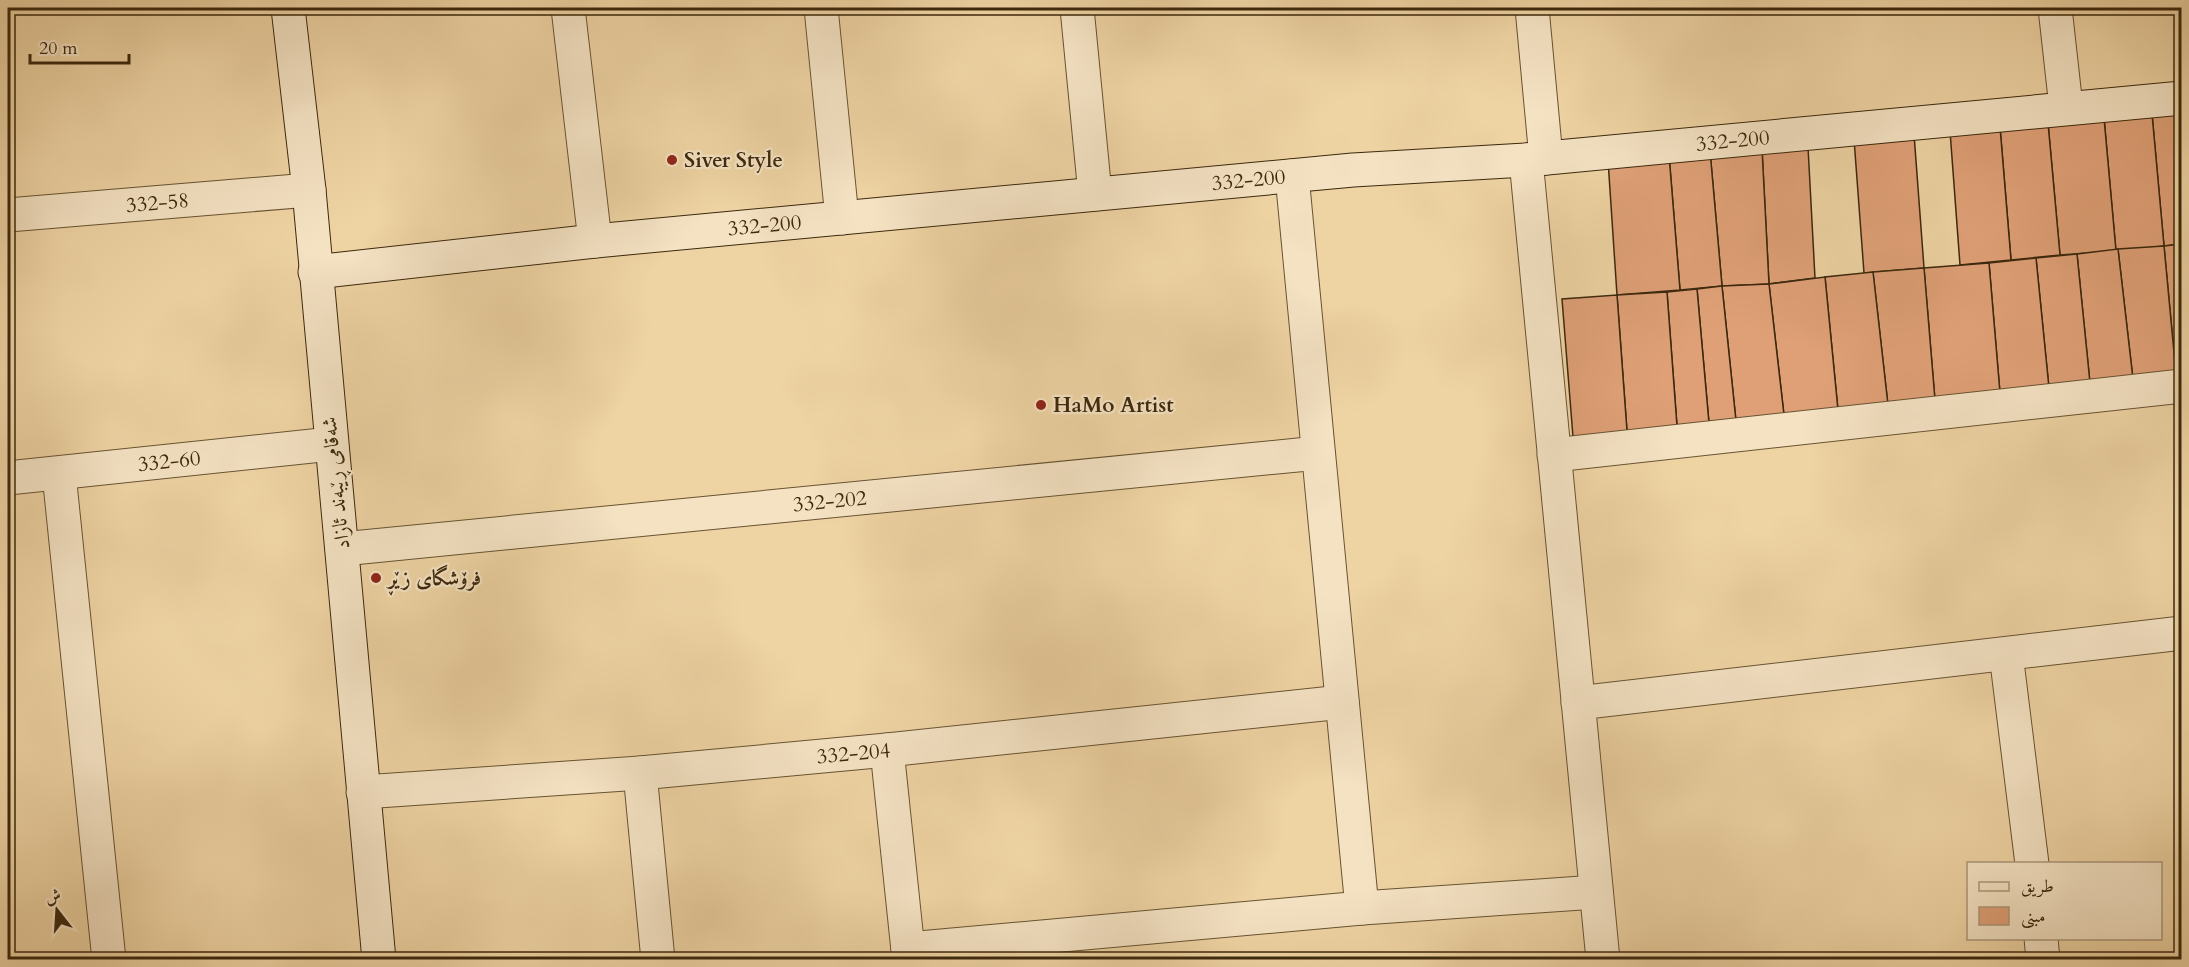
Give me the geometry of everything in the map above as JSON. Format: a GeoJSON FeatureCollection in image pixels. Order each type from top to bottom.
{"type":"FeatureCollection","features":[{"type":"Feature","properties":{"kind":"street","name":"شەقامی ڕێبەند ئازاد"},"geometry":{"type":"LineString","coordinates":[[288,8],[309,190],[379,960]]}},
{"type":"Feature","properties":{"kind":"street"},"geometry":{"type":"LineString","coordinates":[[568,8],[595,241]]}},
{"type":"Feature","properties":{"kind":"street"},"geometry":{"type":"LineString","coordinates":[[821,8],[842,218]]}},
{"type":"Feature","properties":{"kind":"street"},"geometry":{"type":"LineString","coordinates":[[1077,8],[1095,194]]}},
{"type":"Feature","properties":{"kind":"street"},"geometry":{"type":"LineString","coordinates":[[1532,8],[1536,159],[1554,455],[1603,960]]}},
{"type":"Feature","properties":{"kind":"street"},"geometry":{"type":"LineString","coordinates":[[2055,8],[2066,107]]}},
{"type":"Feature","properties":{"kind":"street","name":"332-200"},"geometry":{"type":"LineString","coordinates":[[315,272],[595,241],[1095,194],[1353,170],[1536,159],[2066,107],[2181,98]]}},
{"type":"Feature","properties":{"kind":"street"},"geometry":{"type":"LineString","coordinates":[[1292,176],[1362,908]]}},
{"type":"Feature","properties":{"kind":"street","name":"332-58"},"geometry":{"type":"LineString","coordinates":[[8,215],[309,190]]}},
{"type":"Feature","properties":{"kind":"street"},"geometry":{"type":"LineString","coordinates":[[1554,455],[2181,386]]}},
{"type":"Feature","properties":{"kind":"street","name":"332-60"},"geometry":{"type":"LineString","coordinates":[[8,478],[331,444]]}},
{"type":"Feature","properties":{"kind":"street","name":"332-202"},"geometry":{"type":"LineString","coordinates":[[342,549],[1318,453]]}},
{"type":"Feature","properties":{"kind":"street"},"geometry":{"type":"LineString","coordinates":[[59,474],[109,960]]}},
{"type":"Feature","properties":{"kind":"street"},"geometry":{"type":"LineString","coordinates":[[1578,703],[2181,633]]}},
{"type":"Feature","properties":{"kind":"street"},"geometry":{"type":"LineString","coordinates":[[2006,654],[2032,862]]}},
{"type":"Feature","properties":{"kind":"street","name":"332-204"},"geometry":{"type":"LineString","coordinates":[[363,792],[640,772],[886,750],[1342,702]]}},
{"type":"Feature","properties":{"kind":"street"},"geometry":{"type":"LineString","coordinates":[[886,750],[908,954],[1362,908],[1596,892]]}},
{"type":"Feature","properties":{"kind":"street"},"geometry":{"type":"LineString","coordinates":[[640,772],[658,960]]}},
{"type":"Feature","properties":{"kind":"street"},"geometry":{"type":"LineString","coordinates":[[2041,940],[2043,960]]}},
{"type":"Feature","properties":{"kind":"building"},"geometry":{"type":"Polygon","coordinates":[[[2182,112],[2182,244],[2164,246],[2152,114],[2182,112]]]}},
{"type":"Feature","properties":{"kind":"building"},"geometry":{"type":"Polygon","coordinates":[[[2152,114],[2164,246],[2116,251],[2104,118],[2152,114]]]}},
{"type":"Feature","properties":{"kind":"building"},"geometry":{"type":"Polygon","coordinates":[[[2104,118],[2116,251],[2060,255],[2048,123],[2104,118]]]}},
{"type":"Feature","properties":{"kind":"building"},"geometry":{"type":"Polygon","coordinates":[[[2048,123],[2060,255],[2011,260],[2000,127],[2048,123]]]}},
{"type":"Feature","properties":{"kind":"building"},"geometry":{"type":"Polygon","coordinates":[[[2000,127],[2011,260],[1960,265],[1950,131],[2000,127]]]}},
{"type":"Feature","properties":{"kind":"building"},"geometry":{"type":"Polygon","coordinates":[[[1914,134],[1924,268],[1864,273],[1854,139],[1914,134]]]}},
{"type":"Feature","properties":{"kind":"building"},"geometry":{"type":"Polygon","coordinates":[[[1808,147],[1815,278],[1769,284],[1762,149],[1808,147]]]}},
{"type":"Feature","properties":{"kind":"building"},"geometry":{"type":"Polygon","coordinates":[[[1762,149],[1769,284],[1722,286],[1710,151],[1762,149]]]}},
{"type":"Feature","properties":{"kind":"building"},"geometry":{"type":"Polygon","coordinates":[[[1710,151],[1722,286],[1680,290],[1669,155],[1710,151]]]}},
{"type":"Feature","properties":{"kind":"building"},"geometry":{"type":"Polygon","coordinates":[[[1669,155],[1680,290],[1617,295],[1608,160],[1669,155]]]}},
{"type":"Feature","properties":{"kind":"building"},"geometry":{"type":"Polygon","coordinates":[[[2182,244],[2182,374],[2176,374],[2164,246],[2182,244]]]}},
{"type":"Feature","properties":{"kind":"building"},"geometry":{"type":"Polygon","coordinates":[[[2164,246],[2176,374],[2133,379],[2118,249],[2164,246]]]}},
{"type":"Feature","properties":{"kind":"building"},"geometry":{"type":"Polygon","coordinates":[[[2118,249],[2133,379],[2090,383],[2077,254],[2118,249]]]}},
{"type":"Feature","properties":{"kind":"building"},"geometry":{"type":"Polygon","coordinates":[[[2077,254],[2090,383],[2049,388],[2036,258],[2077,254]]]}},
{"type":"Feature","properties":{"kind":"building"},"geometry":{"type":"Polygon","coordinates":[[[2036,258],[2049,388],[2000,393],[1989,263],[2036,258]]]}},
{"type":"Feature","properties":{"kind":"building"},"geometry":{"type":"Polygon","coordinates":[[[1989,263],[2000,393],[1935,400],[1924,268],[1989,263]]]}},
{"type":"Feature","properties":{"kind":"building"},"geometry":{"type":"Polygon","coordinates":[[[1924,268],[1935,400],[1888,405],[1873,272],[1924,268]]]}},
{"type":"Feature","properties":{"kind":"building"},"geometry":{"type":"Polygon","coordinates":[[[1873,272],[1888,405],[1838,410],[1825,277],[1873,272]]]}},
{"type":"Feature","properties":{"kind":"building"},"geometry":{"type":"Polygon","coordinates":[[[1825,277],[1838,410],[1784,415],[1769,284],[1825,277]]]}},
{"type":"Feature","properties":{"kind":"building"},"geometry":{"type":"Polygon","coordinates":[[[1769,284],[1784,415],[1736,421],[1722,286],[1769,284]]]}},
{"type":"Feature","properties":{"kind":"building"},"geometry":{"type":"Polygon","coordinates":[[[1722,286],[1736,421],[1709,423],[1697,289],[1722,286]]]}},
{"type":"Feature","properties":{"kind":"building"},"geometry":{"type":"Polygon","coordinates":[[[1697,289],[1709,423],[1677,426],[1667,292],[1697,289]]]}},
{"type":"Feature","properties":{"kind":"building"},"geometry":{"type":"Polygon","coordinates":[[[1667,292],[1677,426],[1627,431],[1617,295],[1667,292]]]}},
{"type":"Feature","properties":{"kind":"building"},"geometry":{"type":"Polygon","coordinates":[[[1617,295],[1627,431],[1573,437],[1562,299],[1617,295]]]}},
{"type":"Feature","properties":{"kind":"place","name":"Siver Style"},"geometry":{"type":"Point","coordinates":[672,160]}},
{"type":"Feature","properties":{"kind":"place","name":"HaMo Artist"},"geometry":{"type":"Point","coordinates":[1041,405]}},
{"type":"Feature","properties":{"kind":"place","name":"فرۆشگای زێڕ"},"geometry":{"type":"Point","coordinates":[376,578]}}]}
